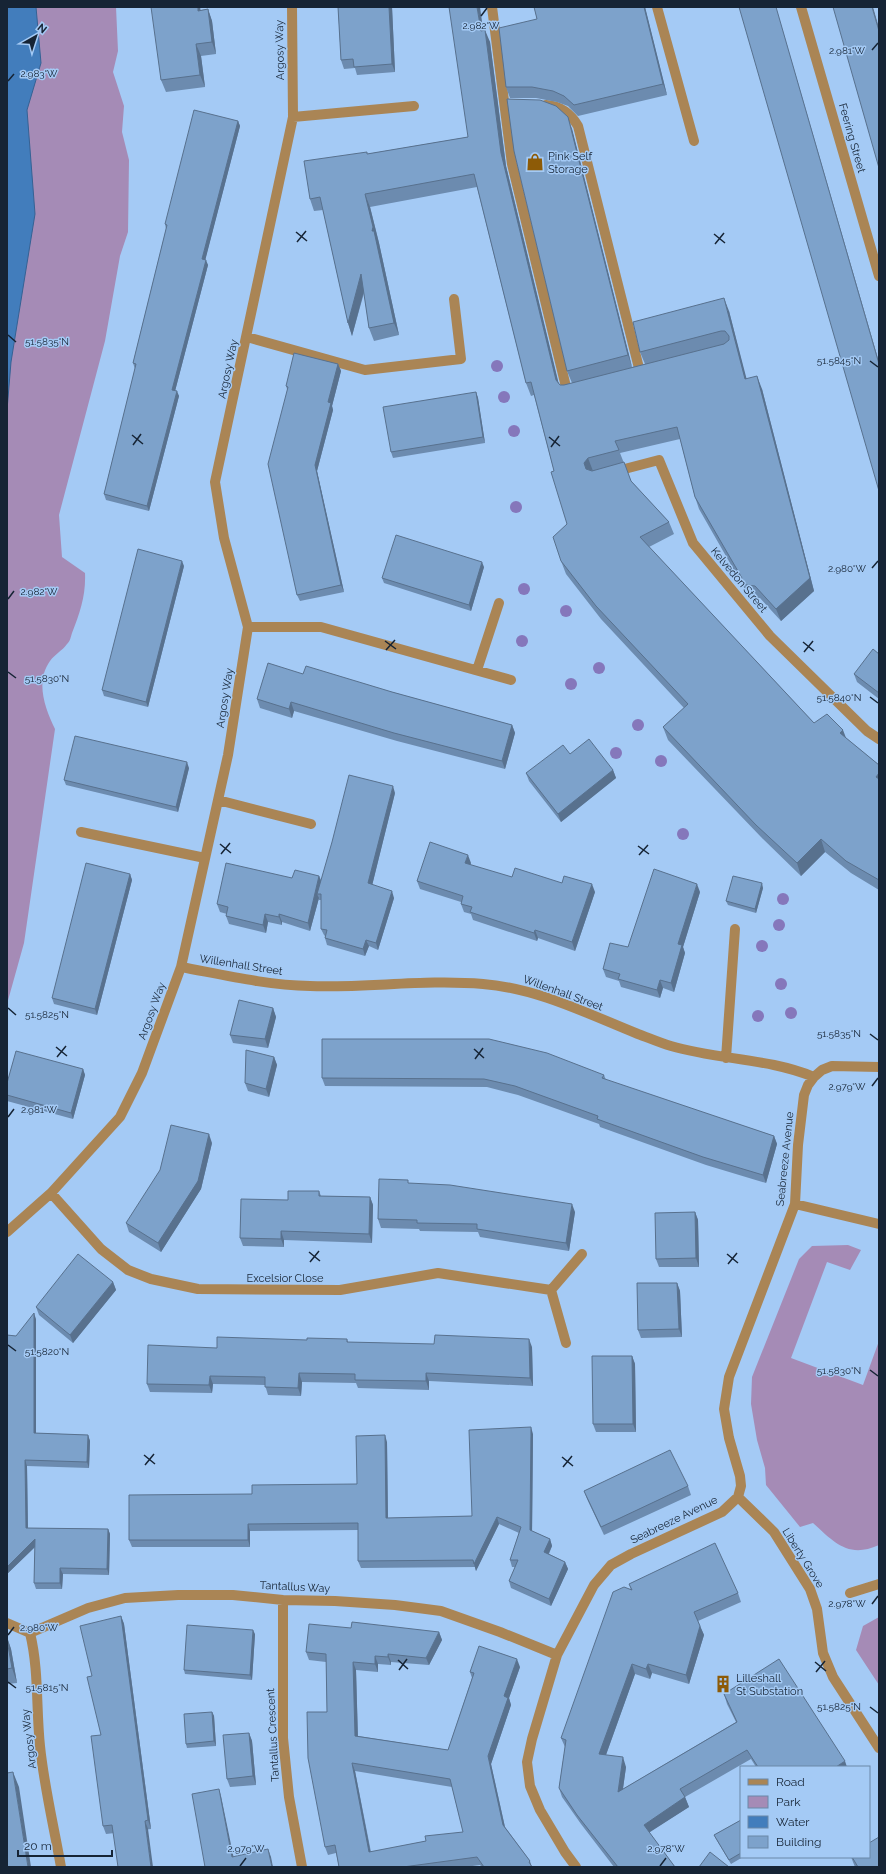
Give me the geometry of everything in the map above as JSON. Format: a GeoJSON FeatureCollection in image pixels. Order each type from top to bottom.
{"type":"FeatureCollection","features":[{"type":"Feature","properties":{"kind":"street","name":"Argosy Way"},"geometry":{"type":"LineString","coordinates":[[7,1232],[51,1193],[120,1117],[142,1073],[181,967],[228,755],[248,627],[224,538],[215,482],[293,118],[292,7]]}},
{"type":"Feature","properties":{"kind":"street"},"geometry":{"type":"LineString","coordinates":[[492,7],[512,164],[567,391],[582,387]]}},
{"type":"Feature","properties":{"kind":"street"},"geometry":{"type":"LineString","coordinates":[[657,7],[694,141]]}},
{"type":"Feature","properties":{"kind":"street","name":"Feering Street"},"geometry":{"type":"LineString","coordinates":[[801,7],[879,276]]}},
{"type":"Feature","properties":{"kind":"street"},"geometry":{"type":"LineString","coordinates":[[505,104],[550,106],[560,108],[574,119],[578,126],[644,371],[626,376]]}},
{"type":"Feature","properties":{"kind":"street"},"geometry":{"type":"LineString","coordinates":[[293,118],[414,106]]}},
{"type":"Feature","properties":{"kind":"street"},"geometry":{"type":"LineString","coordinates":[[247,337],[365,370],[461,359],[454,299]]}},
{"type":"Feature","properties":{"kind":"street","name":"Kelvedon Street"},"geometry":{"type":"LineString","coordinates":[[602,475],[659,460],[693,543],[770,636],[867,732],[879,739]]}},
{"type":"Feature","properties":{"kind":"street"},"geometry":{"type":"LineString","coordinates":[[477,670],[499,603]]}},
{"type":"Feature","properties":{"kind":"street"},"geometry":{"type":"LineString","coordinates":[[248,627],[321,626],[511,680]]}},
{"type":"Feature","properties":{"kind":"street"},"geometry":{"type":"LineString","coordinates":[[218,800],[311,824]]}},
{"type":"Feature","properties":{"kind":"street"},"geometry":{"type":"LineString","coordinates":[[81,832],[205,858]]}},
{"type":"Feature","properties":{"kind":"street"},"geometry":{"type":"LineString","coordinates":[[726,1058],[736,929]]}},
{"type":"Feature","properties":{"kind":"street","name":"Willenhall Street"},"geometry":{"type":"LineString","coordinates":[[181,967],[244,979],[309,986],[454,983],[483,984],[514,988],[543,997],[669,1046],[726,1058],[759,1061],[792,1068],[814,1077]]}},
{"type":"Feature","properties":{"kind":"street"},"geometry":{"type":"LineString","coordinates":[[814,1077],[832,1066],[879,1067]]}},
{"type":"Feature","properties":{"kind":"street","name":"Seabreeze Avenue"},"geometry":{"type":"LineString","coordinates":[[576,1867],[565,1852],[540,1810],[530,1786],[527,1762],[532,1739],[557,1655],[594,1584],[611,1565],[631,1554],[722,1512],[738,1497],[741,1486],[740,1476],[729,1438],[724,1409],[730,1377],[795,1204],[798,1146],[804,1095],[808,1084],[814,1077]]}},
{"type":"Feature","properties":{"kind":"street","name":"Excelsior Close"},"geometry":{"type":"LineString","coordinates":[[51,1193],[101,1249],[128,1270],[151,1279],[198,1289],[340,1290],[438,1273],[551,1290]]}},
{"type":"Feature","properties":{"kind":"street"},"geometry":{"type":"LineString","coordinates":[[795,1204],[879,1224]]}},
{"type":"Feature","properties":{"kind":"street"},"geometry":{"type":"LineString","coordinates":[[566,1343],[551,1290],[582,1254]]}},
{"type":"Feature","properties":{"kind":"street","name":"Liberty Grove"},"geometry":{"type":"LineString","coordinates":[[738,1497],[774,1532],[810,1589],[818,1609],[823,1654],[826,1664],[879,1748]]}},
{"type":"Feature","properties":{"kind":"street"},"geometry":{"type":"LineString","coordinates":[[850,1593],[879,1584]]}},
{"type":"Feature","properties":{"kind":"street","name":"Tantallus Way"},"geometry":{"type":"LineString","coordinates":[[30,1633],[88,1608],[125,1598],[178,1595],[233,1595],[283,1600],[335,1601],[441,1611],[500,1632],[557,1655]]}},
{"type":"Feature","properties":{"kind":"street","name":"Tantallus Crescent"},"geometry":{"type":"LineString","coordinates":[[283,1600],[283,1738],[289,1797],[302,1867]]}},
{"type":"Feature","properties":{"kind":"street"},"geometry":{"type":"LineString","coordinates":[[7,1623],[30,1633]]}},
{"type":"Feature","properties":{"kind":"street","name":"Argosy Way"},"geometry":{"type":"LineString","coordinates":[[30,1633],[35,1654],[40,1748],[61,1867]]}},
{"type":"Feature","properties":{"kind":"green space"},"geometry":{"type":"Polygon","coordinates":[[[7,7],[116,7],[118,51],[113,72],[124,106],[122,132],[129,160],[128,232],[120,256],[105,341],[59,515],[62,557],[85,573],[85,589],[80,611],[70,640],[50,661],[45,669],[43,678],[42,686],[45,704],[55,729],[24,943],[7,1004],[7,7]]]}},
{"type":"Feature","properties":{"kind":"green space"},"geometry":{"type":"Polygon","coordinates":[[[848,1245],[861,1250],[850,1270],[827,1262],[791,1358],[863,1385],[879,1341],[879,1545],[868,1549],[859,1550],[850,1549],[835,1542],[813,1523],[800,1527],[766,1485],[765,1468],[757,1440],[751,1404],[752,1377],[799,1259],[812,1246],[848,1245]]]}},
{"type":"Feature","properties":{"kind":"green space"},"geometry":{"type":"Polygon","coordinates":[[[879,1617],[879,1685],[856,1650],[863,1626],[879,1617]]]}},
{"type":"Feature","properties":{"kind":"water"},"geometry":{"type":"Polygon","coordinates":[[[7,7],[36,7],[41,63],[27,110],[35,214],[11,362],[7,410],[7,7]]]}},
{"type":"Feature","properties":{"kind":"building"},"geometry":{"type":"Polygon","coordinates":[[[151,7],[198,7],[198,11],[208,9],[212,42],[196,44],[200,75],[161,80],[151,7]]]}},
{"type":"Feature","properties":{"kind":"building"},"geometry":{"type":"Polygon","coordinates":[[[338,7],[389,7],[392,64],[354,67],[353,59],[341,60],[338,7]]]}},
{"type":"Feature","properties":{"kind":"building"},"geometry":{"type":"Polygon","coordinates":[[[449,7],[477,7],[481,31],[485,30],[501,153],[556,380],[560,385],[724,344],[729,340],[729,336],[725,331],[721,331],[640,352],[633,322],[724,298],[745,379],[757,376],[810,578],[776,609],[755,586],[746,585],[695,497],[677,427],[615,441],[619,450],[588,458],[584,463],[586,469],[592,471],[624,462],[631,481],[669,522],[640,537],[814,723],[827,714],[843,730],[840,733],[879,765],[879,773],[876,777],[879,779],[879,880],[846,861],[821,839],[797,863],[756,825],[663,727],[688,704],[596,606],[561,561],[553,537],[567,524],[551,472],[554,471],[531,382],[526,383],[474,174],[365,194],[373,227],[372,231],[374,231],[394,323],[369,328],[361,274],[348,323],[320,197],[310,199],[304,161],[367,152],[367,154],[468,137],[449,7]]]}},
{"type":"Feature","properties":{"kind":"building"},"geometry":{"type":"Polygon","coordinates":[[[534,7],[644,7],[663,84],[574,105],[564,96],[553,91],[532,87],[506,87],[499,28],[537,19],[534,7]]]}},
{"type":"Feature","properties":{"kind":"building"},"geometry":{"type":"Polygon","coordinates":[[[739,7],[776,7],[879,364],[879,491],[739,7]]]}},
{"type":"Feature","properties":{"kind":"building"},"geometry":{"type":"Polygon","coordinates":[[[833,7],[872,7],[879,31],[879,168],[833,7]]]}},
{"type":"Feature","properties":{"kind":"building"},"geometry":{"type":"Polygon","coordinates":[[[507,99],[540,100],[556,106],[568,117],[628,355],[567,371],[514,151],[507,99]]]}},
{"type":"Feature","properties":{"kind":"building"},"geometry":{"type":"Polygon","coordinates":[[[194,110],[238,121],[202,259],[206,260],[172,390],[177,391],[147,506],[104,494],[136,364],[133,363],[167,225],[165,224],[194,110]]]}},
{"type":"Feature","properties":{"kind":"building"},"geometry":{"type":"Polygon","coordinates":[[[294,353],[338,364],[328,402],[331,403],[315,465],[341,585],[297,595],[268,464],[288,387],[286,386],[294,353]]]}},
{"type":"Feature","properties":{"kind":"building"},"geometry":{"type":"Polygon","coordinates":[[[476,392],[483,437],[391,452],[383,407],[476,392]]]}},
{"type":"Feature","properties":{"kind":"building"},"geometry":{"type":"Polygon","coordinates":[[[396,535],[482,562],[469,605],[382,578],[396,535]]]}},
{"type":"Feature","properties":{"kind":"building"},"geometry":{"type":"Polygon","coordinates":[[[138,549],[182,561],[146,702],[102,690],[138,549]]]}},
{"type":"Feature","properties":{"kind":"building"},"geometry":{"type":"Polygon","coordinates":[[[873,649],[879,654],[879,693],[854,674],[873,649]]]}},
{"type":"Feature","properties":{"kind":"building"},"geometry":{"type":"Polygon","coordinates":[[[268,663],[303,674],[306,666],[392,692],[512,725],[502,761],[394,733],[291,702],[289,709],[257,699],[268,663]]]}},
{"type":"Feature","properties":{"kind":"building"},"geometry":{"type":"Polygon","coordinates":[[[75,736],[187,762],[176,807],[64,780],[75,736]]]}},
{"type":"Feature","properties":{"kind":"building"},"geometry":{"type":"Polygon","coordinates":[[[589,739],[613,770],[558,814],[526,773],[563,745],[570,754],[589,739]]]}},
{"type":"Feature","properties":{"kind":"building"},"geometry":{"type":"Polygon","coordinates":[[[349,775],[393,786],[368,883],[392,891],[376,943],[366,940],[363,949],[325,938],[327,930],[321,929],[321,894],[317,894],[349,775]]]}},
{"type":"Feature","properties":{"kind":"building"},"geometry":{"type":"Polygon","coordinates":[[[430,842],[468,855],[465,863],[512,877],[515,868],[562,883],[564,876],[592,884],[572,942],[535,930],[534,933],[470,912],[472,907],[461,904],[463,896],[417,881],[430,842]]]}},
{"type":"Feature","properties":{"kind":"building"},"geometry":{"type":"Polygon","coordinates":[[[86,863],[130,874],[95,1009],[52,998],[86,863]]]}},
{"type":"Feature","properties":{"kind":"building"},"geometry":{"type":"Polygon","coordinates":[[[226,863],[292,878],[295,870],[319,876],[308,923],[279,914],[279,917],[265,914],[263,925],[226,916],[228,907],[217,904],[226,863]]]}},
{"type":"Feature","properties":{"kind":"building"},"geometry":{"type":"Polygon","coordinates":[[[654,869],[697,884],[678,944],[682,945],[671,983],[660,980],[657,990],[618,979],[620,974],[603,969],[610,943],[628,947],[654,869]]]}},
{"type":"Feature","properties":{"kind":"building"},"geometry":{"type":"Polygon","coordinates":[[[733,876],[762,883],[755,909],[726,901],[733,876]]]}},
{"type":"Feature","properties":{"kind":"building"},"geometry":{"type":"Polygon","coordinates":[[[239,1000],[273,1008],[265,1039],[230,1035],[239,1000]]]}},
{"type":"Feature","properties":{"kind":"building"},"geometry":{"type":"Polygon","coordinates":[[[322,1039],[489,1039],[547,1053],[604,1075],[602,1078],[774,1136],[763,1175],[703,1157],[597,1119],[598,1116],[515,1086],[484,1079],[322,1078],[322,1039]]]}},
{"type":"Feature","properties":{"kind":"building"},"geometry":{"type":"Polygon","coordinates":[[[246,1050],[274,1057],[266,1089],[245,1083],[246,1050]]]}},
{"type":"Feature","properties":{"kind":"building"},"geometry":{"type":"Polygon","coordinates":[[[16,1051],[83,1069],[71,1113],[7,1095],[7,1083],[16,1051]]]}},
{"type":"Feature","properties":{"kind":"building"},"geometry":{"type":"Polygon","coordinates":[[[171,1125],[209,1134],[198,1181],[158,1243],[126,1223],[160,1170],[171,1125]]]}},
{"type":"Feature","properties":{"kind":"building"},"geometry":{"type":"Polygon","coordinates":[[[379,1179],[408,1180],[408,1183],[450,1185],[572,1204],[566,1243],[477,1229],[477,1224],[417,1223],[417,1220],[378,1219],[379,1179]]]}},
{"type":"Feature","properties":{"kind":"building"},"geometry":{"type":"Polygon","coordinates":[[[288,1191],[319,1191],[319,1196],[370,1197],[369,1234],[281,1231],[281,1239],[240,1238],[241,1199],[288,1200],[288,1191]]]}},
{"type":"Feature","properties":{"kind":"building"},"geometry":{"type":"Polygon","coordinates":[[[695,1212],[696,1258],[656,1259],[655,1213],[695,1212]]]}},
{"type":"Feature","properties":{"kind":"building"},"geometry":{"type":"Polygon","coordinates":[[[78,1254],[113,1282],[70,1335],[36,1307],[78,1254]]]}},
{"type":"Feature","properties":{"kind":"building"},"geometry":{"type":"Polygon","coordinates":[[[637,1283],[677,1283],[679,1329],[638,1330],[637,1283]]]}},
{"type":"Feature","properties":{"kind":"building"},"geometry":{"type":"Polygon","coordinates":[[[34,1313],[34,1433],[88,1435],[87,1462],[25,1460],[26,1528],[108,1529],[107,1569],[60,1568],[60,1583],[34,1583],[35,1539],[7,1567],[7,1335],[16,1336],[34,1313]]]}},
{"type":"Feature","properties":{"kind":"building"},"geometry":{"type":"Polygon","coordinates":[[[435,1335],[529,1339],[530,1378],[426,1373],[426,1381],[355,1380],[355,1374],[299,1373],[298,1388],[265,1387],[265,1377],[210,1376],[209,1385],[147,1384],[148,1345],[217,1348],[217,1337],[307,1340],[307,1338],[347,1339],[347,1342],[434,1344],[435,1335]]]}},
{"type":"Feature","properties":{"kind":"building"},"geometry":{"type":"Polygon","coordinates":[[[592,1356],[632,1356],[633,1424],[593,1424],[592,1356]]]}},
{"type":"Feature","properties":{"kind":"building"},"geometry":{"type":"Polygon","coordinates":[[[531,1427],[530,1530],[550,1539],[544,1552],[565,1562],[549,1599],[509,1581],[518,1560],[510,1560],[521,1527],[497,1517],[474,1564],[473,1560],[358,1561],[358,1523],[248,1524],[248,1540],[129,1540],[129,1495],[252,1494],[252,1485],[357,1484],[356,1436],[385,1435],[386,1518],[472,1516],[469,1430],[531,1427]]]}},
{"type":"Feature","properties":{"kind":"building"},"geometry":{"type":"Polygon","coordinates":[[[670,1450],[688,1486],[601,1527],[584,1491],[670,1450]]]}},
{"type":"Feature","properties":{"kind":"building"},"geometry":{"type":"Polygon","coordinates":[[[715,1543],[738,1593],[694,1612],[700,1626],[686,1675],[648,1664],[646,1669],[632,1664],[599,1754],[623,1757],[618,1792],[737,1722],[724,1694],[779,1659],[845,1761],[838,1766],[757,1766],[747,1750],[680,1789],[685,1797],[644,1825],[675,1867],[618,1867],[577,1815],[559,1788],[566,1740],[561,1738],[613,1592],[624,1587],[632,1590],[629,1584],[715,1543]]]}},
{"type":"Feature","properties":{"kind":"building"},"geometry":{"type":"Polygon","coordinates":[[[121,1616],[148,1820],[145,1821],[151,1867],[118,1867],[112,1825],[103,1826],[91,1736],[101,1735],[87,1677],[92,1676],[80,1626],[121,1616]]]}},
{"type":"Feature","properties":{"kind":"building"},"geometry":{"type":"Polygon","coordinates":[[[352,1622],[439,1632],[426,1658],[388,1654],[388,1657],[375,1656],[375,1664],[353,1662],[355,1736],[448,1750],[474,1673],[470,1672],[479,1646],[517,1659],[504,1696],[508,1698],[488,1756],[503,1825],[530,1861],[529,1862],[532,1867],[484,1867],[477,1857],[403,1867],[339,1867],[335,1845],[325,1847],[308,1758],[307,1712],[327,1712],[326,1654],[306,1652],[309,1624],[351,1628],[352,1622]],[[352,1763],[369,1852],[426,1841],[425,1836],[463,1832],[450,1779],[352,1763]]]}},
{"type":"Feature","properties":{"kind":"building"},"geometry":{"type":"Polygon","coordinates":[[[187,1625],[253,1630],[250,1675],[184,1670],[187,1625]]]}},
{"type":"Feature","properties":{"kind":"building"},"geometry":{"type":"Polygon","coordinates":[[[7,1640],[12,1668],[7,1669],[7,1640]]]}},
{"type":"Feature","properties":{"kind":"building"},"geometry":{"type":"Polygon","coordinates":[[[212,1712],[214,1741],[186,1744],[184,1714],[212,1712]]]}},
{"type":"Feature","properties":{"kind":"building"},"geometry":{"type":"Polygon","coordinates":[[[249,1733],[253,1776],[227,1779],[223,1735],[249,1733]]]}},
{"type":"Feature","properties":{"kind":"building"},"geometry":{"type":"Polygon","coordinates":[[[13,1772],[28,1867],[7,1867],[7,1773],[13,1772]]]}},
{"type":"Feature","properties":{"kind":"building"},"geometry":{"type":"Polygon","coordinates":[[[219,1789],[232,1857],[268,1849],[272,1867],[205,1867],[192,1794],[219,1789]]]}},
{"type":"Feature","properties":{"kind":"building"},"geometry":{"type":"Polygon","coordinates":[[[740,1821],[740,1854],[729,1860],[714,1835],[740,1821]]]}},
{"type":"Feature","properties":{"kind":"building"},"geometry":{"type":"Polygon","coordinates":[[[879,1837],[879,1867],[858,1867],[853,1858],[870,1858],[870,1842],[879,1837]]]}},
{"type":"Feature","properties":{"kind":"building"},"geometry":{"type":"Polygon","coordinates":[[[710,1852],[729,1867],[699,1867],[710,1852]]]}},
{"type":"Feature","properties":{"kind":"place","name":"Pink Self Storage"},"geometry":{"type":"Point","coordinates":[535,162]}},
{"type":"Feature","properties":{"kind":"place","name":"Lilleshall St Substation"},"geometry":{"type":"Point","coordinates":[723,1684]}}]}
